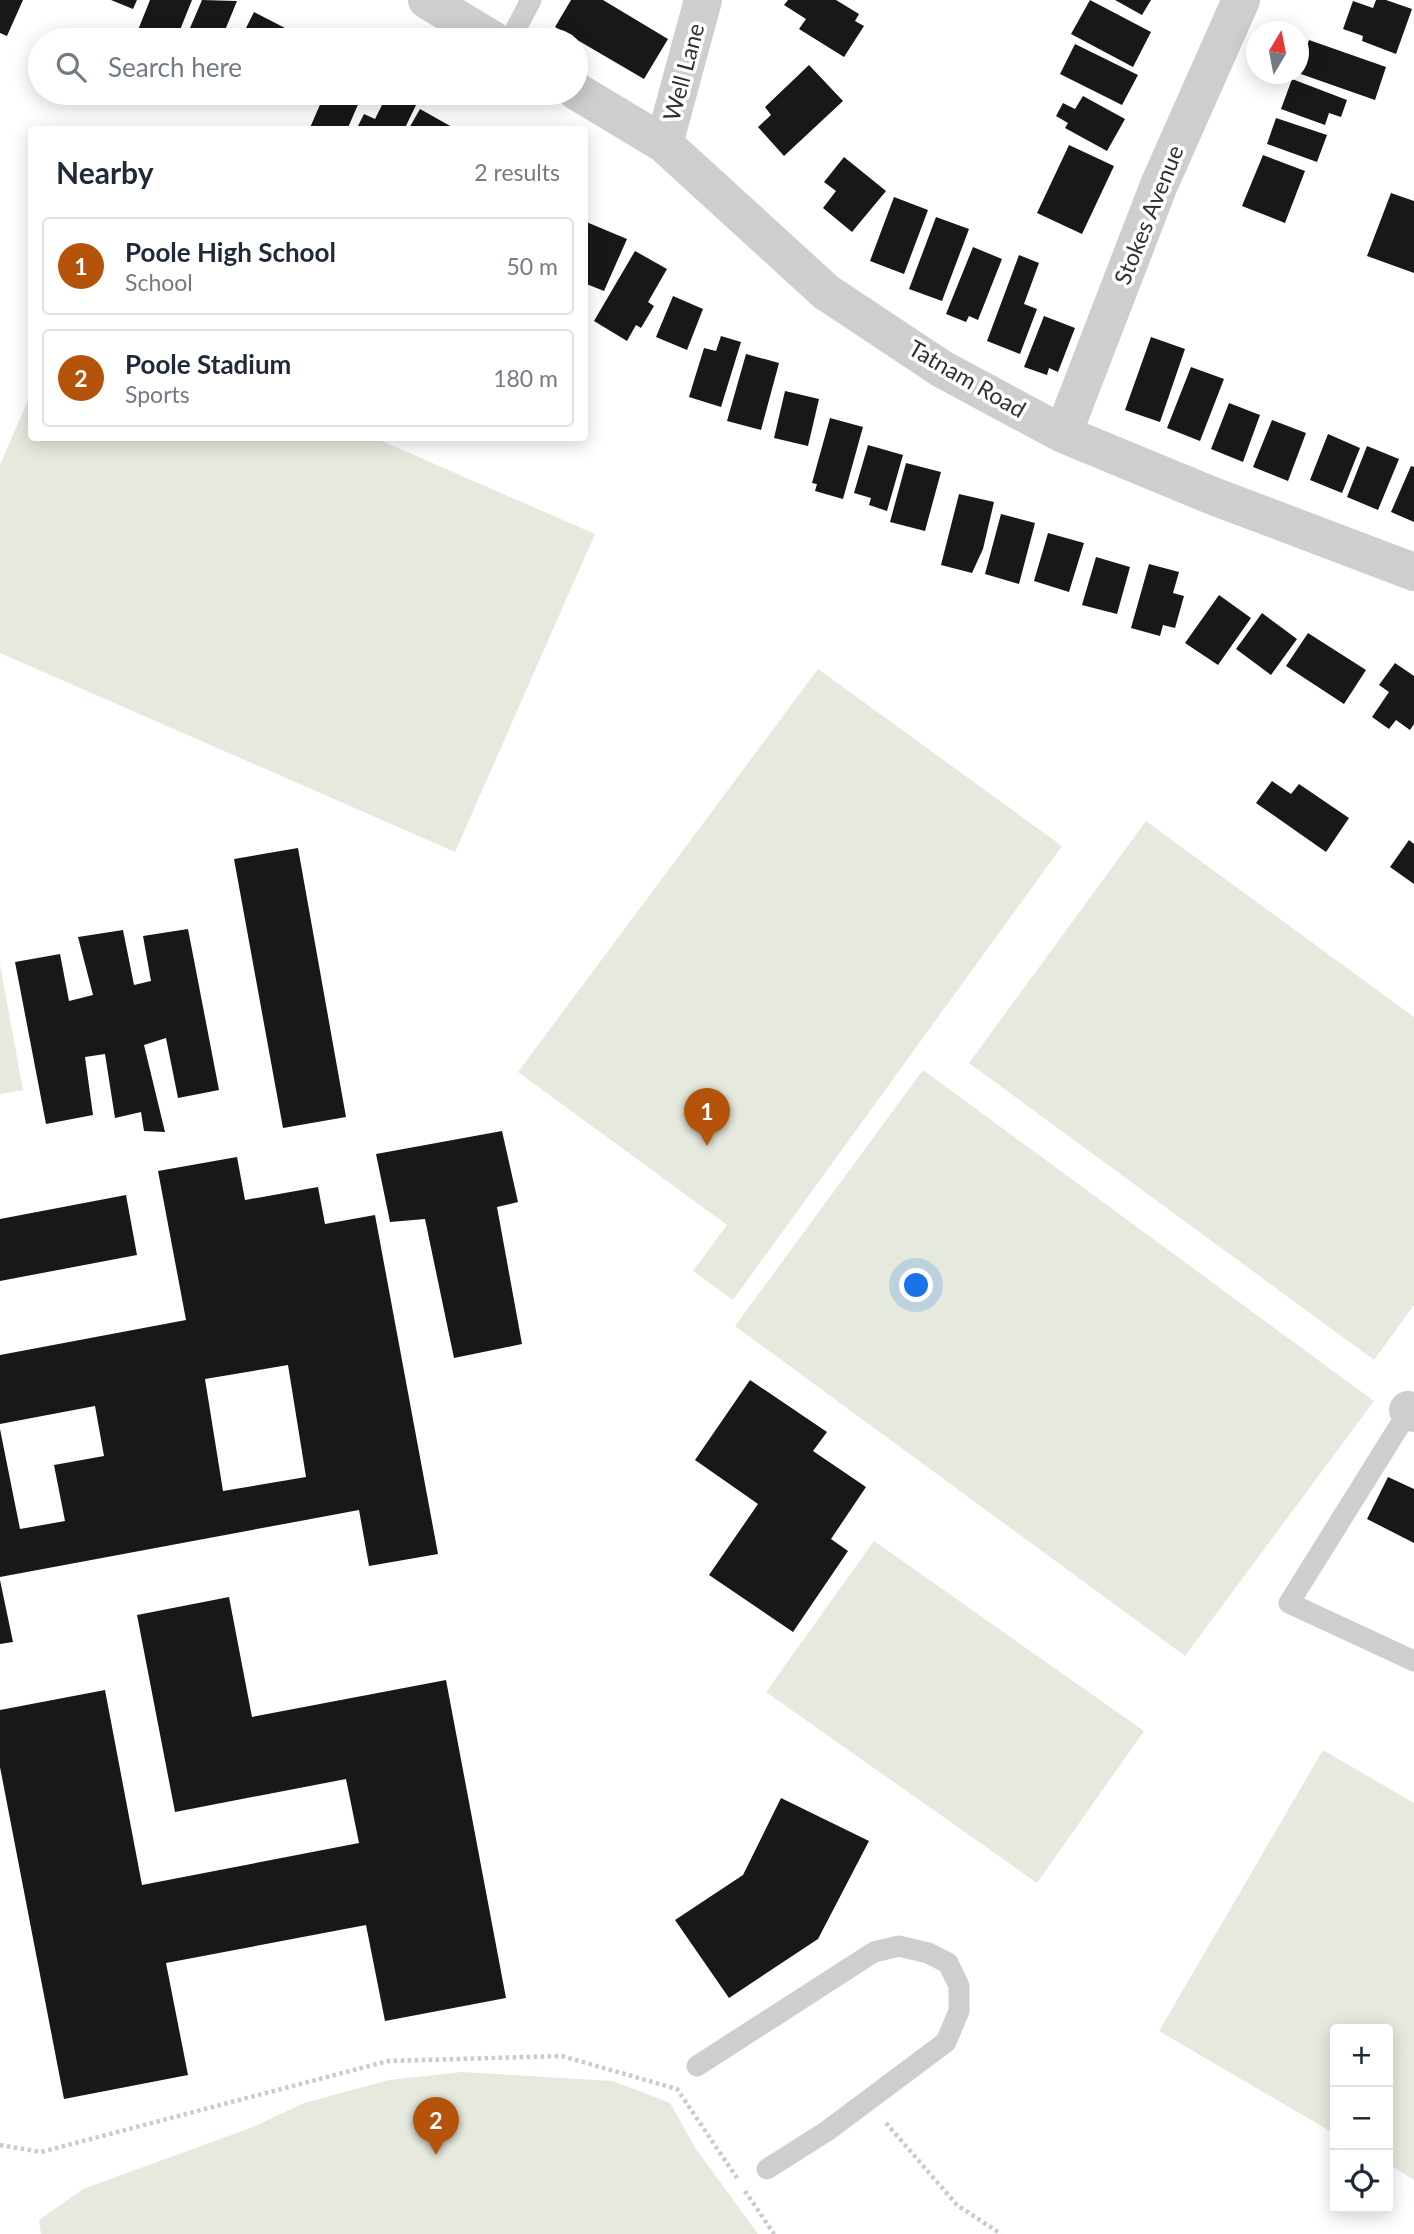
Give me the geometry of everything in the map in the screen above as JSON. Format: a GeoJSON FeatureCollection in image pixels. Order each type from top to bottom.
{"type":"FeatureCollection","features":[{"type":"Feature","properties":{"kind":"street"},"geometry":{"type":"LineString","coordinates":[[427,0],[473,28]]}},
{"type":"Feature","properties":{"kind":"street","name":"Well Lane"},"geometry":{"type":"LineString","coordinates":[[664,144],[704,0]]}},
{"type":"Feature","properties":{"kind":"street","name":"Stokes Avenue"},"geometry":{"type":"LineString","coordinates":[[1063,434],[1159,185],[1241,0]]}},
{"type":"Feature","properties":{"kind":"street","name":"Tatnam Road"},"geometry":{"type":"LineString","coordinates":[[588,98],[664,144],[826,292],[942,369],[1063,434],[1213,496],[1414,572]]}},
{"type":"Feature","properties":{"kind":"lane"},"geometry":{"type":"LineString","coordinates":[[516,28],[531,0]]}},
{"type":"Feature","properties":{"kind":"lane"},"geometry":{"type":"LineString","coordinates":[[1412,1408],[1289,1603],[1414,1661]]}},
{"type":"Feature","properties":{"kind":"lane"},"geometry":{"type":"LineString","coordinates":[[697,2066],[874,1952],[900,1946],[928,1953],[948,1964],[959,1986],[960,2011],[946,2042],[868,2100],[767,2169]]}},
{"type":"Feature","properties":{"kind":"path"},"geometry":{"type":"LineString","coordinates":[[0,2145],[41,2152],[388,2061],[562,2056],[677,2089],[774,2234]]}},
{"type":"Feature","properties":{"kind":"path"},"geometry":{"type":"LineString","coordinates":[[868,2100],[904,2146],[957,2205],[1002,2234]]}},
{"type":"Feature","properties":{"kind":"shaded area"},"geometry":{"type":"Polygon","coordinates":[[[28,400],[28,441],[382,441],[595,534],[455,852],[0,653],[0,465],[28,400]]]}},
{"type":"Feature","properties":{"kind":"shaded area"},"geometry":{"type":"Polygon","coordinates":[[[818,669],[1062,846],[733,1300],[693,1271],[727,1225],[518,1072],[818,669]]]}},
{"type":"Feature","properties":{"kind":"shaded area"},"geometry":{"type":"Polygon","coordinates":[[[1146,821],[1414,1017],[1414,1305],[1374,1360],[969,1063],[1146,821]]]}},
{"type":"Feature","properties":{"kind":"shaded area"},"geometry":{"type":"Polygon","coordinates":[[[0,964],[23,1090],[0,1094],[0,964]]]}},
{"type":"Feature","properties":{"kind":"shaded area"},"geometry":{"type":"Polygon","coordinates":[[[923,1070],[1374,1401],[1185,1656],[735,1326],[923,1070]]]}},
{"type":"Feature","properties":{"kind":"shaded area"},"geometry":{"type":"Polygon","coordinates":[[[874,1541],[1144,1731],[1037,1883],[766,1692],[874,1541]]]}},
{"type":"Feature","properties":{"kind":"shaded area"},"geometry":{"type":"Polygon","coordinates":[[[1323,1750],[1414,1803],[1414,2180],[1393,2167],[1393,2024],[1330,2024],[1330,2131],[1159,2031],[1323,1750]]]}},
{"type":"Feature","properties":{"kind":"shaded area"},"geometry":{"type":"Polygon","coordinates":[[[462,2072],[613,2081],[670,2103],[696,2149],[758,2234],[41,2234],[39,2220],[83,2189],[253,2127],[304,2103],[389,2080],[462,2072]]]}},
{"type":"Feature","properties":{"kind":"building"},"geometry":{"type":"Polygon","coordinates":[[[0,0],[23,0],[7,36],[0,33],[0,0]]]}},
{"type":"Feature","properties":{"kind":"building"},"geometry":{"type":"Polygon","coordinates":[[[111,0],[137,0],[133,9],[111,0]]]}},
{"type":"Feature","properties":{"kind":"building"},"geometry":{"type":"Polygon","coordinates":[[[150,0],[192,0],[181,28],[139,28],[150,0]]]}},
{"type":"Feature","properties":{"kind":"building"},"geometry":{"type":"Polygon","coordinates":[[[202,0],[237,1],[226,28],[190,28],[202,0]]]}},
{"type":"Feature","properties":{"kind":"building"},"geometry":{"type":"Polygon","coordinates":[[[571,0],[603,0],[668,39],[644,79],[588,46],[588,28],[555,27],[571,0]]]}},
{"type":"Feature","properties":{"kind":"building"},"geometry":{"type":"Polygon","coordinates":[[[788,0],[836,0],[859,14],[855,21],[864,26],[844,57],[799,29],[806,19],[784,5],[788,0]]]}},
{"type":"Feature","properties":{"kind":"building"},"geometry":{"type":"Polygon","coordinates":[[[1090,0],[1151,32],[1133,67],[1071,34],[1090,0]]]}},
{"type":"Feature","properties":{"kind":"building"},"geometry":{"type":"Polygon","coordinates":[[[1115,0],[1151,0],[1142,15],[1115,0]]]}},
{"type":"Feature","properties":{"kind":"building"},"geometry":{"type":"Polygon","coordinates":[[[1376,0],[1386,0],[1412,9],[1396,54],[1362,41],[1363,36],[1343,29],[1353,1],[1373,8],[1376,0]]]}},
{"type":"Feature","properties":{"kind":"building"},"geometry":{"type":"Polygon","coordinates":[[[254,12],[285,28],[246,28],[254,12]]]}},
{"type":"Feature","properties":{"kind":"building"},"geometry":{"type":"Polygon","coordinates":[[[1309,40],[1386,67],[1375,100],[1309,77],[1309,40]]]}},
{"type":"Feature","properties":{"kind":"building"},"geometry":{"type":"Polygon","coordinates":[[[1075,44],[1138,75],[1122,105],[1060,74],[1075,44]]]}},
{"type":"Feature","properties":{"kind":"building"},"geometry":{"type":"Polygon","coordinates":[[[809,65],[843,101],[784,156],[758,127],[771,115],[765,107],[809,65]]]}},
{"type":"Feature","properties":{"kind":"building"},"geometry":{"type":"Polygon","coordinates":[[[1290,84],[1305,84],[1347,100],[1341,117],[1329,113],[1325,125],[1281,109],[1290,84]]]}},
{"type":"Feature","properties":{"kind":"building"},"geometry":{"type":"Polygon","coordinates":[[[1083,96],[1125,119],[1107,151],[1065,128],[1068,123],[1056,116],[1063,103],[1075,109],[1083,96]]]}},
{"type":"Feature","properties":{"kind":"building"},"geometry":{"type":"Polygon","coordinates":[[[320,105],[358,105],[349,126],[311,126],[320,105]]]}},
{"type":"Feature","properties":{"kind":"building"},"geometry":{"type":"Polygon","coordinates":[[[382,105],[416,105],[406,126],[358,126],[364,114],[375,119],[382,105]]]}},
{"type":"Feature","properties":{"kind":"building"},"geometry":{"type":"Polygon","coordinates":[[[420,109],[450,126],[410,126],[420,109]]]}},
{"type":"Feature","properties":{"kind":"building"},"geometry":{"type":"Polygon","coordinates":[[[1276,118],[1327,135],[1317,162],[1267,144],[1276,118]]]}},
{"type":"Feature","properties":{"kind":"building"},"geometry":{"type":"Polygon","coordinates":[[[1069,145],[1114,166],[1082,234],[1037,213],[1069,145]]]}},
{"type":"Feature","properties":{"kind":"building"},"geometry":{"type":"Polygon","coordinates":[[[1263,155],[1305,171],[1285,223],[1242,206],[1263,155]]]}},
{"type":"Feature","properties":{"kind":"building"},"geometry":{"type":"Polygon","coordinates":[[[844,157],[886,191],[852,232],[823,208],[836,191],[824,182],[844,157]]]}},
{"type":"Feature","properties":{"kind":"building"},"geometry":{"type":"Polygon","coordinates":[[[1391,193],[1414,201],[1414,273],[1367,256],[1391,193]]]}},
{"type":"Feature","properties":{"kind":"building"},"geometry":{"type":"Polygon","coordinates":[[[894,197],[928,210],[904,274],[870,261],[894,197]]]}},
{"type":"Feature","properties":{"kind":"building"},"geometry":{"type":"Polygon","coordinates":[[[936,217],[969,229],[942,301],[909,289],[936,217]]]}},
{"type":"Feature","properties":{"kind":"building"},"geometry":{"type":"Polygon","coordinates":[[[588,223],[627,239],[604,291],[588,285],[588,223]]]}},
{"type":"Feature","properties":{"kind":"building"},"geometry":{"type":"Polygon","coordinates":[[[973,247],[1002,259],[978,320],[969,316],[966,322],[946,314],[973,247]]]}},
{"type":"Feature","properties":{"kind":"building"},"geometry":{"type":"Polygon","coordinates":[[[635,251],[667,269],[648,302],[654,306],[641,328],[636,325],[627,341],[594,321],[635,251]]]}},
{"type":"Feature","properties":{"kind":"building"},"geometry":{"type":"Polygon","coordinates":[[[1019,255],[1039,263],[1024,304],[1037,309],[1020,354],[987,341],[1019,255]]]}},
{"type":"Feature","properties":{"kind":"building"},"geometry":{"type":"Polygon","coordinates":[[[673,296],[703,309],[687,350],[656,337],[673,296]]]}},
{"type":"Feature","properties":{"kind":"building"},"geometry":{"type":"Polygon","coordinates":[[[1044,316],[1075,328],[1058,372],[1049,368],[1047,375],[1024,367],[1044,316]]]}},
{"type":"Feature","properties":{"kind":"building"},"geometry":{"type":"Polygon","coordinates":[[[721,336],[741,342],[721,407],[689,397],[704,348],[716,351],[721,336]]]}},
{"type":"Feature","properties":{"kind":"building"},"geometry":{"type":"Polygon","coordinates":[[[1151,337],[1185,349],[1160,422],[1125,410],[1151,337]]]}},
{"type":"Feature","properties":{"kind":"building"},"geometry":{"type":"Polygon","coordinates":[[[746,354],[779,363],[761,430],[727,421],[746,354]]]}},
{"type":"Feature","properties":{"kind":"building"},"geometry":{"type":"Polygon","coordinates":[[[1191,367],[1224,379],[1200,441],[1167,428],[1191,367]]]}},
{"type":"Feature","properties":{"kind":"building"},"geometry":{"type":"Polygon","coordinates":[[[785,391],[819,399],[808,446],[774,438],[785,391]]]}},
{"type":"Feature","properties":{"kind":"building"},"geometry":{"type":"Polygon","coordinates":[[[1229,403],[1260,415],[1243,462],[1211,449],[1229,403]]]}},
{"type":"Feature","properties":{"kind":"building"},"geometry":{"type":"Polygon","coordinates":[[[830,418],[863,427],[843,499],[815,491],[817,484],[812,483],[830,418]]]}},
{"type":"Feature","properties":{"kind":"building"},"geometry":{"type":"Polygon","coordinates":[[[1272,420],[1306,433],[1288,481],[1253,467],[1272,420]]]}},
{"type":"Feature","properties":{"kind":"building"},"geometry":{"type":"Polygon","coordinates":[[[1328,434],[1360,448],[1342,493],[1310,480],[1328,434]]]}},
{"type":"Feature","properties":{"kind":"building"},"geometry":{"type":"Polygon","coordinates":[[[868,445],[903,455],[887,511],[869,505],[871,498],[854,493],[868,445]]]}},
{"type":"Feature","properties":{"kind":"building"},"geometry":{"type":"Polygon","coordinates":[[[1367,446],[1399,459],[1378,510],[1347,497],[1367,446]]]}},
{"type":"Feature","properties":{"kind":"building"},"geometry":{"type":"Polygon","coordinates":[[[906,463],[941,472],[925,531],[890,522],[906,463]]]}},
{"type":"Feature","properties":{"kind":"building"},"geometry":{"type":"Polygon","coordinates":[[[1411,466],[1414,467],[1414,522],[1391,512],[1411,466]]]}},
{"type":"Feature","properties":{"kind":"building"},"geometry":{"type":"Polygon","coordinates":[[[959,494],[994,502],[983,549],[972,573],[941,565],[959,494]]]}},
{"type":"Feature","properties":{"kind":"building"},"geometry":{"type":"Polygon","coordinates":[[[1001,514],[1035,523],[1019,584],[985,574],[1001,514]]]}},
{"type":"Feature","properties":{"kind":"building"},"geometry":{"type":"Polygon","coordinates":[[[1048,533],[1084,543],[1069,592],[1034,581],[1048,533]]]}},
{"type":"Feature","properties":{"kind":"building"},"geometry":{"type":"Polygon","coordinates":[[[1096,557],[1130,567],[1117,614],[1082,605],[1096,557]]]}},
{"type":"Feature","properties":{"kind":"building"},"geometry":{"type":"Polygon","coordinates":[[[1149,564],[1179,572],[1173,593],[1184,596],[1175,628],[1163,625],[1160,636],[1131,628],[1149,564]]]}},
{"type":"Feature","properties":{"kind":"building"},"geometry":{"type":"Polygon","coordinates":[[[1219,595],[1251,618],[1218,665],[1185,643],[1219,595]]]}},
{"type":"Feature","properties":{"kind":"building"},"geometry":{"type":"Polygon","coordinates":[[[1262,613],[1297,639],[1271,675],[1236,649],[1262,613]]]}},
{"type":"Feature","properties":{"kind":"building"},"geometry":{"type":"Polygon","coordinates":[[[1308,633],[1366,670],[1344,704],[1286,666],[1308,633]]]}},
{"type":"Feature","properties":{"kind":"building"},"geometry":{"type":"Polygon","coordinates":[[[1395,663],[1414,676],[1414,724],[1410,730],[1396,720],[1389,729],[1372,717],[1389,692],[1379,685],[1395,663]]]}},
{"type":"Feature","properties":{"kind":"building"},"geometry":{"type":"Polygon","coordinates":[[[1272,781],[1291,794],[1299,784],[1349,818],[1326,852],[1256,803],[1272,781]]]}},
{"type":"Feature","properties":{"kind":"building"},"geometry":{"type":"Polygon","coordinates":[[[1409,840],[1414,844],[1414,884],[1390,867],[1409,840]]]}},
{"type":"Feature","properties":{"kind":"building"},"geometry":{"type":"Polygon","coordinates":[[[298,848],[346,1117],[283,1128],[234,859],[298,848]]]}},
{"type":"Feature","properties":{"kind":"building"},"geometry":{"type":"Polygon","coordinates":[[[188,929],[219,1090],[178,1098],[166,1038],[144,1045],[165,1132],[144,1131],[141,1112],[115,1118],[105,1054],[85,1057],[93,1115],[46,1124],[15,962],[60,954],[69,1001],[93,995],[78,937],[123,930],[134,985],[151,981],[143,936],[188,929]]]}},
{"type":"Feature","properties":{"kind":"building"},"geometry":{"type":"Polygon","coordinates":[[[502,1131],[518,1202],[497,1207],[522,1344],[454,1358],[425,1219],[390,1222],[376,1154],[502,1131]]]}},
{"type":"Feature","properties":{"kind":"building"},"geometry":{"type":"Polygon","coordinates":[[[237,1157],[245,1200],[318,1187],[325,1224],[375,1215],[438,1554],[369,1566],[359,1510],[0,1577],[0,1429],[20,1529],[65,1521],[54,1465],[104,1456],[95,1406],[0,1424],[0,1355],[186,1320],[158,1171],[237,1157]],[[288,1365],[205,1379],[223,1491],[306,1477],[288,1365]]]}},
{"type":"Feature","properties":{"kind":"building"},"geometry":{"type":"Polygon","coordinates":[[[126,1195],[137,1255],[0,1281],[0,1219],[126,1195]]]}},
{"type":"Feature","properties":{"kind":"building"},"geometry":{"type":"Polygon","coordinates":[[[750,1380],[827,1432],[813,1451],[866,1487],[831,1539],[848,1551],[793,1632],[709,1575],[758,1504],[695,1460],[750,1380]]]}},
{"type":"Feature","properties":{"kind":"building"},"geometry":{"type":"Polygon","coordinates":[[[1388,1477],[1414,1489],[1414,1543],[1367,1519],[1388,1477]]]}},
{"type":"Feature","properties":{"kind":"building"},"geometry":{"type":"Polygon","coordinates":[[[0,1580],[13,1642],[0,1644],[0,1580]]]}},
{"type":"Feature","properties":{"kind":"building"},"geometry":{"type":"Polygon","coordinates":[[[229,1597],[252,1717],[446,1680],[506,1998],[385,2021],[366,1925],[166,1963],[188,2075],[64,2099],[0,1767],[0,1710],[105,1690],[142,1885],[359,1843],[346,1779],[175,1812],[137,1615],[229,1597]]]}},
{"type":"Feature","properties":{"kind":"building"},"geometry":{"type":"Polygon","coordinates":[[[781,1798],[869,1841],[818,1939],[729,1998],[675,1920],[743,1875],[781,1798]]]}},
{"type":"Feature","properties":{"kind":"place","name":"Poole High School"},"geometry":{"type":"Point","coordinates":[707,1146]}},
{"type":"Feature","properties":{"kind":"place","name":"Poole Stadium"},"geometry":{"type":"Point","coordinates":[436,2155]}}]}
